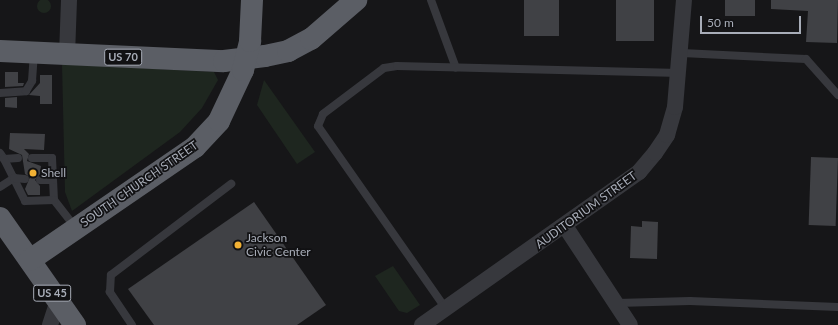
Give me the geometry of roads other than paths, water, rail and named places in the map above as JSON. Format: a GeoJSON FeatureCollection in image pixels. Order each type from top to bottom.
{"type":"FeatureCollection","features":[{"type":"Feature","properties":{"kind":"highway","name":"SOUTH CHURCH STREET"},"geometry":{"type":"LineString","coordinates":[[30,260],[195,147],[219,121],[237,89],[246,59],[252,0]]}},
{"type":"Feature","properties":{"kind":"highway","name":"US 70"},"geometry":{"type":"LineString","coordinates":[[0,51],[67,55],[246,59],[288,51],[311,39],[356,0]]}},
{"type":"Feature","properties":{"kind":"highway","name":"US 45"},"geometry":{"type":"LineString","coordinates":[[0,218],[75,325]]}},
{"type":"Feature","properties":{"kind":"street"},"geometry":{"type":"LineString","coordinates":[[67,55],[69,0]]}},
{"type":"Feature","properties":{"kind":"street","name":"AUDITORIUM STREET"},"geometry":{"type":"LineString","coordinates":[[422,325],[565,226],[639,172],[655,154],[667,136],[680,73],[684,0]]}},
{"type":"Feature","properties":{"kind":"street"},"geometry":{"type":"LineString","coordinates":[[565,226],[617,303],[630,325]]}},
{"type":"Feature","properties":{"kind":"street"},"geometry":{"type":"LineString","coordinates":[[50,325],[58,301]]}},
{"type":"Feature","properties":{"kind":"lane"},"geometry":{"type":"LineString","coordinates":[[431,0],[456,68]]}},
{"type":"Feature","properties":{"kind":"lane"},"geometry":{"type":"LineString","coordinates":[[682,52],[806,59],[838,95]]}},
{"type":"Feature","properties":{"kind":"lane"},"geometry":{"type":"LineString","coordinates":[[0,93],[26,91],[32,81],[34,53]]}},
{"type":"Feature","properties":{"kind":"lane"},"geometry":{"type":"LineString","coordinates":[[446,309],[318,126],[323,114],[384,68],[398,66],[680,73]]}},
{"type":"Feature","properties":{"kind":"lane"},"geometry":{"type":"LineString","coordinates":[[2,156],[24,201],[54,200]]}},
{"type":"Feature","properties":{"kind":"lane"},"geometry":{"type":"LineString","coordinates":[[2,156],[18,158]]}},
{"type":"Feature","properties":{"kind":"lane"},"geometry":{"type":"LineString","coordinates":[[32,158],[52,158],[54,200],[76,229]]}},
{"type":"Feature","properties":{"kind":"lane"},"geometry":{"type":"LineString","coordinates":[[0,187],[14,178],[25,179]]}},
{"type":"Feature","properties":{"kind":"lane"},"geometry":{"type":"LineString","coordinates":[[40,180],[53,180]]}},
{"type":"Feature","properties":{"kind":"lane"},"geometry":{"type":"LineString","coordinates":[[132,325],[110,292],[111,275],[231,184]]}},
{"type":"Feature","properties":{"kind":"lane"},"geometry":{"type":"LineString","coordinates":[[617,303],[690,301],[838,307]]}},
{"type":"Feature","properties":{"kind":"place","name":"Shell"},"geometry":{"type":"Point","coordinates":[33,173]}},
{"type":"Feature","properties":{"kind":"place","name":"Jackson Civic Center"},"geometry":{"type":"Point","coordinates":[238,245]}}]}
